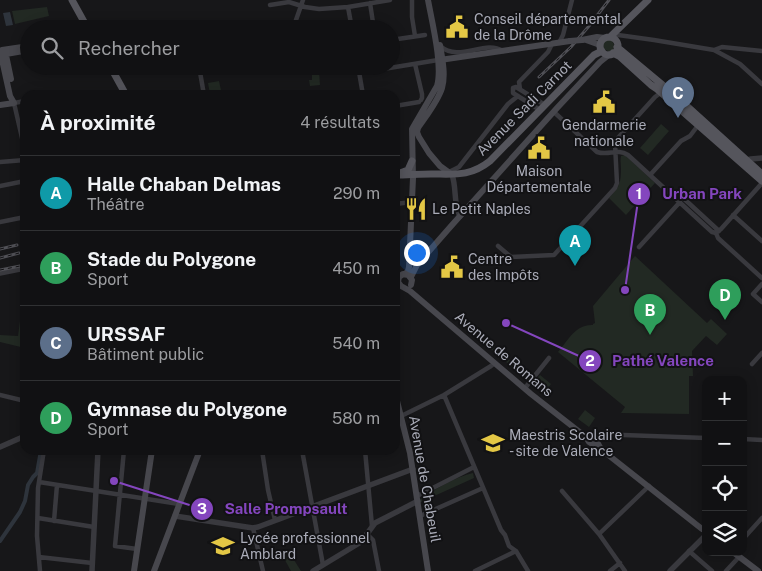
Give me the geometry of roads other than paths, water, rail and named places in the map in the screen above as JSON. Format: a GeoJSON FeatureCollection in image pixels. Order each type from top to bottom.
{"type":"FeatureCollection","features":[{"type":"Feature","properties":{"kind":"main road"},"geometry":{"type":"LineString","coordinates":[[72,0],[82,20]]}},
{"type":"Feature","properties":{"kind":"main road"},"geometry":{"type":"LineString","coordinates":[[428,0],[429,34],[440,60],[443,83],[440,93],[417,132],[429,153],[450,174]]}},
{"type":"Feature","properties":{"kind":"main road"},"geometry":{"type":"LineString","coordinates":[[400,286],[412,281],[408,271],[413,174],[411,137],[413,126],[439,80],[440,46],[432,0]]}},
{"type":"Feature","properties":{"kind":"main road","name":"Avenue Sadi Carnot"},"geometry":{"type":"LineString","coordinates":[[400,174],[470,173],[484,166],[594,56],[601,48],[601,41],[613,44],[625,23],[648,0]]}},
{"type":"Feature","properties":{"kind":"main road"},"geometry":{"type":"LineString","coordinates":[[440,60],[503,51],[562,39],[584,40],[591,38],[613,44],[677,98],[735,158],[762,182]]}},
{"type":"Feature","properties":{"kind":"main road"},"geometry":{"type":"LineString","coordinates":[[584,40],[601,48],[605,54],[613,44]]}},
{"type":"Feature","properties":{"kind":"main road"},"geometry":{"type":"LineString","coordinates":[[408,275],[600,62],[613,44]]}},
{"type":"Feature","properties":{"kind":"main road"},"geometry":{"type":"LineString","coordinates":[[613,44],[619,56],[651,85],[762,174]]}},
{"type":"Feature","properties":{"kind":"main road"},"geometry":{"type":"LineString","coordinates":[[3,53],[20,48]]}},
{"type":"Feature","properties":{"kind":"main road"},"geometry":{"type":"LineString","coordinates":[[600,62],[602,56],[601,48]]}},
{"type":"Feature","properties":{"kind":"main road"},"geometry":{"type":"LineString","coordinates":[[3,53],[20,51]]}},
{"type":"Feature","properties":{"kind":"main road"},"geometry":{"type":"LineString","coordinates":[[0,105],[14,102],[10,96],[3,53]]}},
{"type":"Feature","properties":{"kind":"main road"},"geometry":{"type":"LineString","coordinates":[[115,75],[123,90]]}},
{"type":"Feature","properties":{"kind":"main road"},"geometry":{"type":"LineString","coordinates":[[412,149],[424,149],[429,153]]}},
{"type":"Feature","properties":{"kind":"main road","name":"Avenue Sadi Carnot"},"geometry":{"type":"LineString","coordinates":[[400,172],[408,170],[412,161]]}},
{"type":"Feature","properties":{"kind":"main road"},"geometry":{"type":"LineString","coordinates":[[431,174],[438,171],[440,166]]}},
{"type":"Feature","properties":{"kind":"main road"},"geometry":{"type":"LineString","coordinates":[[409,267],[417,265]]}},
{"type":"Feature","properties":{"kind":"main road"},"geometry":{"type":"LineString","coordinates":[[400,276],[408,275]]}},
{"type":"Feature","properties":{"kind":"main road","name":"Avenue de Romans"},"geometry":{"type":"LineString","coordinates":[[400,286],[414,289],[526,387]]}},
{"type":"Feature","properties":{"kind":"main road","name":"Avenue de Romans"},"geometry":{"type":"LineString","coordinates":[[400,286],[494,363],[595,438],[602,450],[702,526]]}},
{"type":"Feature","properties":{"kind":"main road","name":"Avenue de Chabeuil"},"geometry":{"type":"LineString","coordinates":[[400,424],[410,452],[428,571]]}},
{"type":"Feature","properties":{"kind":"main road"},"geometry":{"type":"LineString","coordinates":[[134,571],[149,455]]}},
{"type":"Feature","properties":{"kind":"main road"},"geometry":{"type":"LineString","coordinates":[[154,571],[198,455]]}},
{"type":"Feature","properties":{"kind":"main road"},"geometry":{"type":"LineString","coordinates":[[739,556],[758,571]]}},
{"type":"Feature","properties":{"kind":"street"},"geometry":{"type":"LineString","coordinates":[[294,3],[296,19],[303,0]]}},
{"type":"Feature","properties":{"kind":"street"},"geometry":{"type":"LineString","coordinates":[[346,0],[350,20]]}},
{"type":"Feature","properties":{"kind":"street"},"geometry":{"type":"LineString","coordinates":[[356,0],[356,6]]}},
{"type":"Feature","properties":{"kind":"street"},"geometry":{"type":"LineString","coordinates":[[270,5],[277,2],[289,2],[319,9],[356,6],[390,0]]}},
{"type":"Feature","properties":{"kind":"street"},"geometry":{"type":"LineString","coordinates":[[412,0],[415,36]]}},
{"type":"Feature","properties":{"kind":"street"},"geometry":{"type":"LineString","coordinates":[[518,88],[519,82],[562,39],[572,0]]}},
{"type":"Feature","properties":{"kind":"street"},"geometry":{"type":"LineString","coordinates":[[370,4],[373,20]]}},
{"type":"Feature","properties":{"kind":"street"},"geometry":{"type":"LineString","coordinates":[[400,38],[429,34]]}},
{"type":"Feature","properties":{"kind":"street"},"geometry":{"type":"LineString","coordinates":[[613,44],[654,40],[714,50],[740,64],[762,84]]}},
{"type":"Feature","properties":{"kind":"street"},"geometry":{"type":"LineString","coordinates":[[440,46],[447,51],[457,53],[492,48],[498,48],[503,51]]}},
{"type":"Feature","properties":{"kind":"street"},"geometry":{"type":"LineString","coordinates":[[714,50],[722,47],[762,51]]}},
{"type":"Feature","properties":{"kind":"street"},"geometry":{"type":"LineString","coordinates":[[400,66],[440,60]]}},
{"type":"Feature","properties":{"kind":"street"},"geometry":{"type":"LineString","coordinates":[[424,62],[439,68]]}},
{"type":"Feature","properties":{"kind":"street"},"geometry":{"type":"LineString","coordinates":[[400,105],[420,101],[422,98],[415,64]]}},
{"type":"Feature","properties":{"kind":"street"},"geometry":{"type":"LineString","coordinates":[[201,75],[203,90]]}},
{"type":"Feature","properties":{"kind":"street"},"geometry":{"type":"LineString","coordinates":[[359,75],[361,90]]}},
{"type":"Feature","properties":{"kind":"street"},"geometry":{"type":"LineString","coordinates":[[651,85],[654,90],[654,98]]}},
{"type":"Feature","properties":{"kind":"street"},"geometry":{"type":"LineString","coordinates":[[513,88],[518,88],[543,108],[518,96],[513,92],[513,88]]}},
{"type":"Feature","properties":{"kind":"street"},"geometry":{"type":"LineString","coordinates":[[498,246],[511,257],[554,255],[615,188],[617,183],[616,140],[661,92],[666,91],[677,98]]}},
{"type":"Feature","properties":{"kind":"street"},"geometry":{"type":"LineString","coordinates":[[460,216],[457,211],[454,181],[450,174],[459,167],[508,104],[518,96]]}},
{"type":"Feature","properties":{"kind":"street"},"geometry":{"type":"LineString","coordinates":[[20,101],[14,102],[20,129]]}},
{"type":"Feature","properties":{"kind":"street"},"geometry":{"type":"LineString","coordinates":[[554,112],[597,152],[602,154],[620,151],[626,153],[712,232],[717,232]]}},
{"type":"Feature","properties":{"kind":"street"},"geometry":{"type":"LineString","coordinates":[[650,175],[683,140],[690,136],[699,122]]}},
{"type":"Feature","properties":{"kind":"street"},"geometry":{"type":"LineString","coordinates":[[511,140],[520,149]]}},
{"type":"Feature","properties":{"kind":"street"},"geometry":{"type":"LineString","coordinates":[[735,158],[744,162],[762,158]]}},
{"type":"Feature","properties":{"kind":"street"},"geometry":{"type":"LineString","coordinates":[[0,162],[20,160]]}},
{"type":"Feature","properties":{"kind":"street"},"geometry":{"type":"LineString","coordinates":[[0,186],[20,182]]}},
{"type":"Feature","properties":{"kind":"street"},"geometry":{"type":"LineString","coordinates":[[717,232],[762,182]]}},
{"type":"Feature","properties":{"kind":"street"},"geometry":{"type":"LineString","coordinates":[[639,247],[679,200]]}},
{"type":"Feature","properties":{"kind":"street"},"geometry":{"type":"LineString","coordinates":[[400,203],[412,202]]}},
{"type":"Feature","properties":{"kind":"street"},"geometry":{"type":"LineString","coordinates":[[733,215],[762,241]]}},
{"type":"Feature","properties":{"kind":"street"},"geometry":{"type":"LineString","coordinates":[[0,222],[20,218]]}},
{"type":"Feature","properties":{"kind":"street"},"geometry":{"type":"LineString","coordinates":[[717,232],[718,238],[762,278]]}},
{"type":"Feature","properties":{"kind":"street"},"geometry":{"type":"LineString","coordinates":[[0,273],[20,269]]}},
{"type":"Feature","properties":{"kind":"street"},"geometry":{"type":"LineString","coordinates":[[762,284],[753,294],[762,302]]}},
{"type":"Feature","properties":{"kind":"street"},"geometry":{"type":"LineString","coordinates":[[752,364],[762,353]]}},
{"type":"Feature","properties":{"kind":"street"},"geometry":{"type":"LineString","coordinates":[[526,387],[549,358]]}},
{"type":"Feature","properties":{"kind":"street"},"geometry":{"type":"LineString","coordinates":[[400,417],[444,395],[494,363]]}},
{"type":"Feature","properties":{"kind":"street"},"geometry":{"type":"LineString","coordinates":[[0,395],[20,400]]}},
{"type":"Feature","properties":{"kind":"street"},"geometry":{"type":"LineString","coordinates":[[444,395],[501,530],[511,548],[516,551],[528,571]]}},
{"type":"Feature","properties":{"kind":"street"},"geometry":{"type":"LineString","coordinates":[[0,447],[20,438]]}},
{"type":"Feature","properties":{"kind":"street"},"geometry":{"type":"LineString","coordinates":[[595,438],[702,438]]}},
{"type":"Feature","properties":{"kind":"street"},"geometry":{"type":"LineString","coordinates":[[747,439],[762,440]]}},
{"type":"Feature","properties":{"kind":"street"},"geometry":{"type":"LineString","coordinates":[[40,571],[37,536],[39,482],[43,455]]}},
{"type":"Feature","properties":{"kind":"street"},"geometry":{"type":"LineString","coordinates":[[92,571],[98,455]]}},
{"type":"Feature","properties":{"kind":"street"},"geometry":{"type":"LineString","coordinates":[[124,455],[115,546],[137,548]]}},
{"type":"Feature","properties":{"kind":"street"},"geometry":{"type":"LineString","coordinates":[[263,455],[275,520]]}},
{"type":"Feature","properties":{"kind":"street"},"geometry":{"type":"LineString","coordinates":[[302,455],[323,565]]}},
{"type":"Feature","properties":{"kind":"street"},"geometry":{"type":"LineString","coordinates":[[365,455],[372,526]]}},
{"type":"Feature","properties":{"kind":"street"},"geometry":{"type":"LineString","coordinates":[[313,571],[357,545],[378,521],[417,497],[474,467]]}},
{"type":"Feature","properties":{"kind":"street"},"geometry":{"type":"LineString","coordinates":[[175,516],[253,528],[413,469]]}},
{"type":"Feature","properties":{"kind":"street"},"geometry":{"type":"LineString","coordinates":[[39,482],[179,504]]}},
{"type":"Feature","properties":{"kind":"street"},"geometry":{"type":"LineString","coordinates":[[54,521],[57,485]]}},
{"type":"Feature","properties":{"kind":"street"},"geometry":{"type":"LineString","coordinates":[[598,534],[649,486]]}},
{"type":"Feature","properties":{"kind":"street"},"geometry":{"type":"LineString","coordinates":[[420,516],[483,488]]}},
{"type":"Feature","properties":{"kind":"street"},"geometry":{"type":"LineString","coordinates":[[562,490],[625,571]]}},
{"type":"Feature","properties":{"kind":"street"},"geometry":{"type":"LineString","coordinates":[[38,518],[94,527]]}},
{"type":"Feature","properties":{"kind":"street"},"geometry":{"type":"LineString","coordinates":[[747,535],[762,518]]}},
{"type":"Feature","properties":{"kind":"street"},"geometry":{"type":"LineString","coordinates":[[253,528],[263,571]]}},
{"type":"Feature","properties":{"kind":"street"},"geometry":{"type":"LineString","coordinates":[[367,534],[374,542],[379,571]]}},
{"type":"Feature","properties":{"kind":"street"},"geometry":{"type":"LineString","coordinates":[[670,571],[702,539]]}},
{"type":"Feature","properties":{"kind":"street"},"geometry":{"type":"LineString","coordinates":[[475,571],[516,551]]}},
{"type":"Feature","properties":{"kind":"street"},"geometry":{"type":"LineString","coordinates":[[689,551],[712,571]]}},
{"type":"Feature","properties":{"kind":"street"},"geometry":{"type":"LineString","coordinates":[[726,571],[735,556]]}},
{"type":"Feature","properties":{"kind":"street"},"geometry":{"type":"LineString","coordinates":[[39,557],[92,563]]}},
{"type":"Feature","properties":{"kind":"street"},"geometry":{"type":"LineString","coordinates":[[610,571],[620,563]]}},
{"type":"Feature","properties":{"kind":"waterway"},"geometry":{"type":"LineString","coordinates":[[0,541],[20,512],[25,501],[28,485],[37,473],[40,455]]}},
{"type":"Feature","properties":{"kind":"railway"},"geometry":{"type":"LineString","coordinates":[[539,77],[571,47],[609,0]]}},
{"type":"Feature","properties":{"kind":"railway"},"geometry":{"type":"LineString","coordinates":[[0,249],[17,245]]}},
{"type":"Feature","properties":{"kind":"railway"},"geometry":{"type":"LineString","coordinates":[[0,258],[19,253]]}},
{"type":"Feature","properties":{"kind":"railway"},"geometry":{"type":"LineString","coordinates":[[0,270],[20,266]]}},
{"type":"Feature","properties":{"kind":"place","name":"Conseil départemental de la Drôme"},"geometry":{"type":"Point","coordinates":[457,27]}},
{"type":"Feature","properties":{"kind":"place","name":"Gendarmerie nationale"},"geometry":{"type":"Point","coordinates":[604,102]}},
{"type":"Feature","properties":{"kind":"place","name":"URSSAF"},"geometry":{"type":"Point","coordinates":[678,118]}},
{"type":"Feature","properties":{"kind":"place","name":"Maison Départementale"},"geometry":{"type":"Point","coordinates":[539,148]}},
{"type":"Feature","properties":{"kind":"place","name":"Le Petit Naples"},"geometry":{"type":"Point","coordinates":[416,209]}},
{"type":"Feature","properties":{"kind":"place","name":"Halle Chaban Delmas"},"geometry":{"type":"Point","coordinates":[575,266]}},
{"type":"Feature","properties":{"kind":"place","name":"Centre des Impôts"},"geometry":{"type":"Point","coordinates":[452,267]}},
{"type":"Feature","properties":{"kind":"place","name":"Urban Park"},"geometry":{"type":"Point","coordinates":[625,290]}},
{"type":"Feature","properties":{"kind":"place","name":"Gymnase du Polygone"},"geometry":{"type":"Point","coordinates":[725,320]}},
{"type":"Feature","properties":{"kind":"place","name":"Pathé Valence"},"geometry":{"type":"Point","coordinates":[506,323]}},
{"type":"Feature","properties":{"kind":"place","name":"Stade du Polygone"},"geometry":{"type":"Point","coordinates":[650,335]}},
{"type":"Feature","properties":{"kind":"place","name":"Maestris Scolaire - site de Valence"},"geometry":{"type":"Point","coordinates":[493,443]}},
{"type":"Feature","properties":{"kind":"place","name":"Salle Prompsault"},"geometry":{"type":"Point","coordinates":[114,481]}},
{"type":"Feature","properties":{"kind":"place","name":"Lycée professionnel Amblard"},"geometry":{"type":"Point","coordinates":[223,546]}}]}
